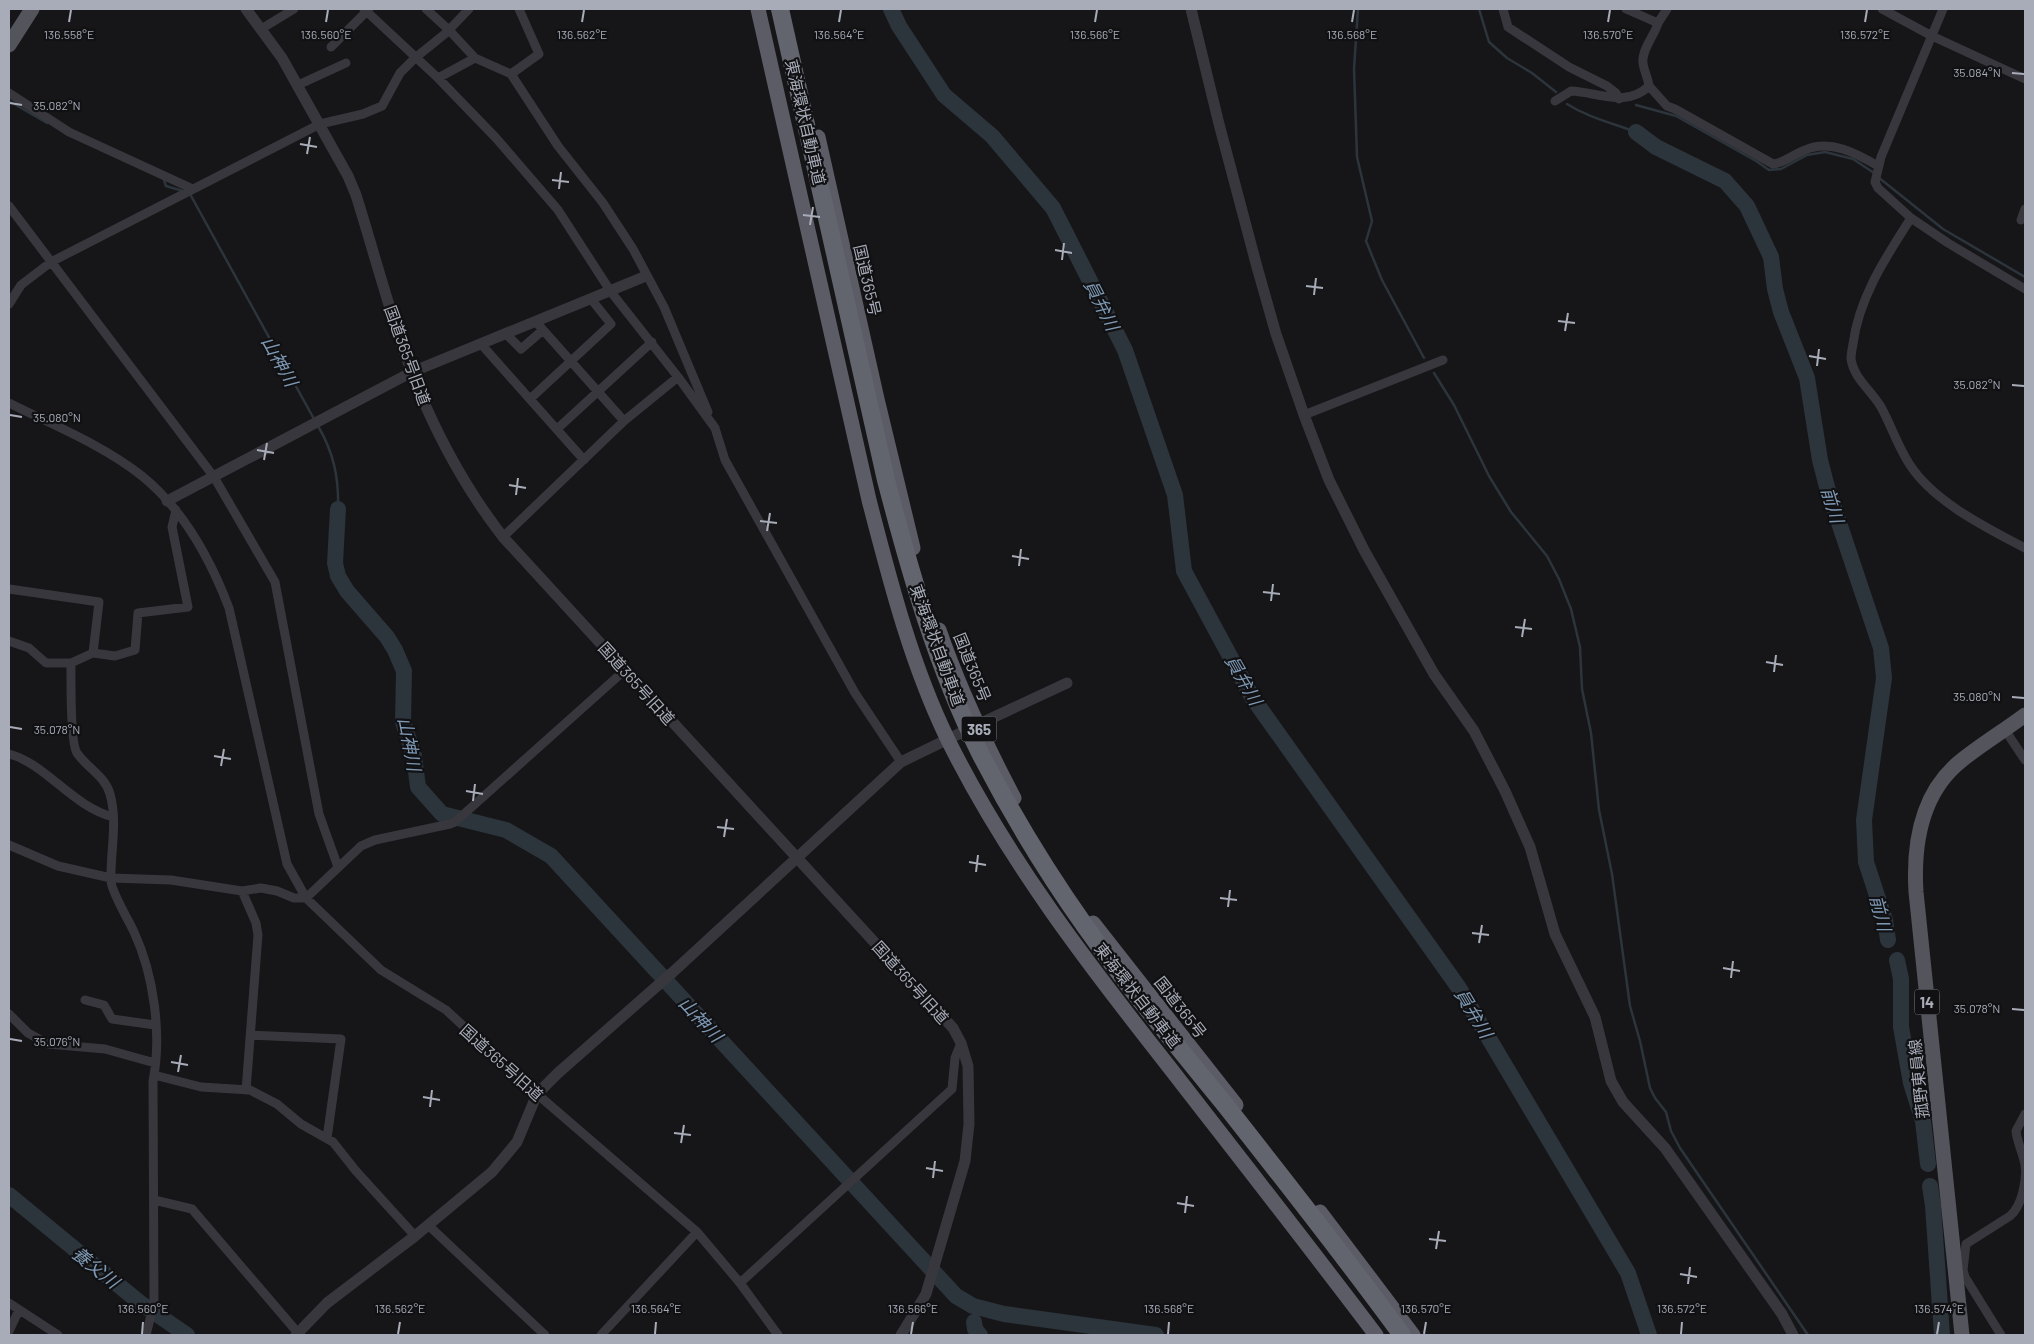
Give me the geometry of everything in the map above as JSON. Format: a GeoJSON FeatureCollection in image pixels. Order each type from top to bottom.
{"type":"FeatureCollection","features":[{"type":"Feature","properties":{"kind":"highway","name":"365"},"geometry":{"type":"LineString","coordinates":[[758,9],[869,500],[888,574],[908,640],[930,701],[994,826],[1087,962],[1376,1335]]}},
{"type":"Feature","properties":{"kind":"highway","name":"東海環状自動車道"},"geometry":{"type":"LineString","coordinates":[[780,9],[886,480],[904,548],[932,636],[979,750],[1039,857],[1084,926],[1132,990],[1325,1230],[1402,1335]]}},
{"type":"Feature","properties":{"kind":"highway","name":"国道365号"},"geometry":{"type":"LineString","coordinates":[[788,9],[877,399],[916,559],[945,647],[977,724],[1016,801],[1071,892],[1098,930],[1335,1231],[1413,1335]]}},
{"type":"Feature","properties":{"kind":"main road"},"geometry":{"type":"LineString","coordinates":[[9,45],[32,9]]}},
{"type":"Feature","properties":{"kind":"main road","name":"菰野東員線"},"geometry":{"type":"LineString","coordinates":[[1962,1335],[1959,1271],[1914,861],[1919,829],[1934,792],[1963,759],[2025,715]]}},
{"type":"Feature","properties":{"kind":"street","name":"国道365号旧道"},"geometry":{"type":"LineString","coordinates":[[246,9],[298,85],[348,176],[356,195],[412,372],[441,436],[478,503],[503,537],[953,1028],[961,1043],[968,1066],[969,1124],[965,1161],[926,1294],[901,1335]]}},
{"type":"Feature","properties":{"kind":"street"},"geometry":{"type":"LineString","coordinates":[[261,29],[294,9]]}},
{"type":"Feature","properties":{"kind":"street"},"geometry":{"type":"LineString","coordinates":[[330,47],[367,9],[415,58],[438,78],[496,138],[558,210],[611,292],[678,376],[714,428]]}},
{"type":"Feature","properties":{"kind":"street"},"geometry":{"type":"LineString","coordinates":[[426,9],[449,30],[474,58],[511,74],[558,146],[633,249],[664,307],[726,460],[851,686],[901,762]]}},
{"type":"Feature","properties":{"kind":"street"},"geometry":{"type":"LineString","coordinates":[[9,304],[21,285],[51,262],[320,124],[363,114],[382,106],[400,73],[470,9]]}},
{"type":"Feature","properties":{"kind":"street"},"geometry":{"type":"LineString","coordinates":[[511,74],[539,54],[519,9]]}},
{"type":"Feature","properties":{"kind":"street"},"geometry":{"type":"LineString","coordinates":[[1191,9],[1219,124],[1276,334],[1329,480],[1364,550],[1434,674],[1474,731],[1505,791],[1530,848],[1555,934],[1595,1017],[1611,1081],[1623,1102],[1665,1148],[1782,1314],[1794,1335]]}},
{"type":"Feature","properties":{"kind":"street"},"geometry":{"type":"LineString","coordinates":[[1503,9],[1508,27],[1569,67],[1608,86],[1616,93],[1619,99]]}},
{"type":"Feature","properties":{"kind":"street"},"geometry":{"type":"LineString","coordinates":[[1626,9],[1658,23]]}},
{"type":"Feature","properties":{"kind":"street"},"geometry":{"type":"LineString","coordinates":[[1667,9],[1658,23],[1642,63],[1648,75],[1649,86],[1667,106],[1773,164],[1786,160],[1812,147],[1826,146],[1851,152],[1877,169]]}},
{"type":"Feature","properties":{"kind":"street"},"geometry":{"type":"LineString","coordinates":[[1882,9],[1932,36],[2025,79]]}},
{"type":"Feature","properties":{"kind":"street"},"geometry":{"type":"LineString","coordinates":[[1943,9],[1877,169],[1875,182],[1878,188],[1911,218],[1948,244],[2025,289]]}},
{"type":"Feature","properties":{"kind":"street"},"geometry":{"type":"LineString","coordinates":[[438,78],[474,58]]}},
{"type":"Feature","properties":{"kind":"street"},"geometry":{"type":"LineString","coordinates":[[298,85],[346,64]]}},
{"type":"Feature","properties":{"kind":"street"},"geometry":{"type":"LineString","coordinates":[[1555,101],[1571,91],[1619,99],[1638,95],[1649,86]]}},
{"type":"Feature","properties":{"kind":"street"},"geometry":{"type":"LineString","coordinates":[[9,93],[70,132],[193,189]]}},
{"type":"Feature","properties":{"kind":"street"},"geometry":{"type":"LineString","coordinates":[[9,206],[214,477],[275,582],[320,814],[338,867]]}},
{"type":"Feature","properties":{"kind":"street"},"geometry":{"type":"LineString","coordinates":[[2021,220],[2025,209]]}},
{"type":"Feature","properties":{"kind":"street"},"geometry":{"type":"LineString","coordinates":[[1911,218],[1875,278],[1855,324],[1851,358],[1856,374],[1880,405],[1909,464],[1922,481],[1949,503],[1990,530],[2025,548]]}},
{"type":"Feature","properties":{"kind":"street"},"geometry":{"type":"LineString","coordinates":[[167,501],[412,372],[506,334],[540,326],[591,300],[646,276]]}},
{"type":"Feature","properties":{"kind":"street"},"geometry":{"type":"LineString","coordinates":[[9,287],[21,285]]}},
{"type":"Feature","properties":{"kind":"street"},"geometry":{"type":"LineString","coordinates":[[530,399],[611,324],[591,300]]}},
{"type":"Feature","properties":{"kind":"street"},"geometry":{"type":"LineString","coordinates":[[506,334],[521,349],[540,326]]}},
{"type":"Feature","properties":{"kind":"street"},"geometry":{"type":"LineString","coordinates":[[540,326],[624,421]]}},
{"type":"Feature","properties":{"kind":"street"},"geometry":{"type":"LineString","coordinates":[[557,429],[652,342]]}},
{"type":"Feature","properties":{"kind":"street"},"geometry":{"type":"LineString","coordinates":[[481,344],[584,460]]}},
{"type":"Feature","properties":{"kind":"street"},"geometry":{"type":"LineString","coordinates":[[1304,415],[1443,360]]}},
{"type":"Feature","properties":{"kind":"street"},"geometry":{"type":"LineString","coordinates":[[503,537],[624,421],[678,376]]}},
{"type":"Feature","properties":{"kind":"street","name":"国道365号旧道"},"geometry":{"type":"LineString","coordinates":[[9,403],[106,452],[142,476],[176,510],[194,536],[215,571],[229,608],[287,864],[306,898],[381,970],[446,1010],[537,1094],[697,1232],[740,1283],[778,1335]]}},
{"type":"Feature","properties":{"kind":"street"},"geometry":{"type":"LineString","coordinates":[[9,641],[29,648],[46,663],[71,663],[93,653],[115,656],[135,650],[138,612],[188,607],[172,527],[176,510]]}},
{"type":"Feature","properties":{"kind":"street"},"geometry":{"type":"LineString","coordinates":[[9,589],[99,602],[93,653]]}},
{"type":"Feature","properties":{"kind":"street"},"geometry":{"type":"LineString","coordinates":[[71,663],[70,700],[75,752],[106,785],[110,794],[112,817],[110,882],[145,959],[152,986],[155,1025],[154,1303],[146,1335]]}},
{"type":"Feature","properties":{"kind":"street"},"geometry":{"type":"LineString","coordinates":[[9,845],[58,866],[111,878],[171,880],[242,891],[261,888],[277,891],[294,898],[306,898],[361,846],[375,840],[455,822],[625,670]]}},
{"type":"Feature","properties":{"kind":"street"},"geometry":{"type":"LineString","coordinates":[[154,1200],[192,1209],[297,1334],[327,1303],[415,1236],[502,1162],[517,1142],[537,1094],[558,1073],[673,972],[901,762],[977,724],[1067,684]]}},
{"type":"Feature","properties":{"kind":"street"},"geometry":{"type":"LineString","coordinates":[[2005,730],[2025,760]]}},
{"type":"Feature","properties":{"kind":"street"},"geometry":{"type":"LineString","coordinates":[[9,754],[43,773],[56,785],[84,804],[104,815],[112,817]]}},
{"type":"Feature","properties":{"kind":"street"},"geometry":{"type":"LineString","coordinates":[[242,891],[256,923],[258,935],[246,1090]]}},
{"type":"Feature","properties":{"kind":"street"},"geometry":{"type":"LineString","coordinates":[[85,1000],[104,1005],[112,1019],[155,1025]]}},
{"type":"Feature","properties":{"kind":"street"},"geometry":{"type":"LineString","coordinates":[[9,1014],[28,1033],[48,1044],[105,1049],[155,1063]]}},
{"type":"Feature","properties":{"kind":"street"},"geometry":{"type":"LineString","coordinates":[[251,1035],[341,1039],[327,1138]]}},
{"type":"Feature","properties":{"kind":"street"},"geometry":{"type":"LineString","coordinates":[[740,1283],[952,1089],[954,1058],[961,1043]]}},
{"type":"Feature","properties":{"kind":"street"},"geometry":{"type":"LineString","coordinates":[[154,1076],[201,1088],[246,1090],[277,1104],[302,1124],[327,1138],[415,1236]]}},
{"type":"Feature","properties":{"kind":"street"},"geometry":{"type":"LineString","coordinates":[[2001,1335],[1965,1277],[1959,1271],[1966,1244],[2010,1216],[2021,1199],[2025,1168],[2016,1130],[2025,1114]]}},
{"type":"Feature","properties":{"kind":"street"},"geometry":{"type":"LineString","coordinates":[[428,1225],[545,1335]]}},
{"type":"Feature","properties":{"kind":"street"},"geometry":{"type":"LineString","coordinates":[[600,1335],[697,1232]]}},
{"type":"Feature","properties":{"kind":"street"},"geometry":{"type":"LineString","coordinates":[[9,1304],[58,1335]]}},
{"type":"Feature","properties":{"kind":"street"},"geometry":{"type":"LineString","coordinates":[[9,1331],[19,1310]]}},
{"type":"Feature","properties":{"kind":"waterway","name":"員弁川"},"geometry":{"type":"LineString","coordinates":[[891,9],[899,26],[944,95],[992,136],[1053,208],[1125,350],[1175,495],[1184,571],[1252,697],[1459,988],[1628,1273],[1649,1335]]}},
{"type":"Feature","properties":{"kind":"waterway"},"geometry":{"type":"LineString","coordinates":[[1358,9],[1354,69],[1357,157],[1372,221],[1366,241],[1382,280],[1424,358]]}},
{"type":"Feature","properties":{"kind":"waterway"},"geometry":{"type":"LineString","coordinates":[[1479,9],[1489,42],[1507,58],[1532,73],[1556,92]]}},
{"type":"Feature","properties":{"kind":"waterway","name":"山神川"},"geometry":{"type":"LineString","coordinates":[[9,101],[47,123]]}},
{"type":"Feature","properties":{"kind":"waterway"},"geometry":{"type":"LineString","coordinates":[[1567,104],[1592,117],[1636,132]]}},
{"type":"Feature","properties":{"kind":"waterway"},"geometry":{"type":"LineString","coordinates":[[1636,105],[1676,116],[1769,170],[1781,169],[1807,155],[1825,152],[1853,159],[1874,173]]}},
{"type":"Feature","properties":{"kind":"waterway","name":"前川"},"geometry":{"type":"LineString","coordinates":[[1636,132],[1656,147],[1725,181],[1747,206],[1771,257],[1775,289],[1781,312],[1807,378],[1820,460],[1827,487],[1881,648],[1884,678],[1864,820],[1866,862],[1885,920],[1888,940]]}},
{"type":"Feature","properties":{"kind":"waterway"},"geometry":{"type":"LineString","coordinates":[[1878,177],[1943,229],[2025,277]]}},
{"type":"Feature","properties":{"kind":"waterway","name":"山神川"},"geometry":{"type":"LineString","coordinates":[[164,180],[166,186],[183,191]]}},
{"type":"Feature","properties":{"kind":"waterway","name":"山神川"},"geometry":{"type":"LineString","coordinates":[[190,194],[314,419]]}},
{"type":"Feature","properties":{"kind":"waterway"},"geometry":{"type":"LineString","coordinates":[[1434,373],[1454,405],[1489,476],[1511,512],[1547,556],[1571,609],[1580,647],[1582,689],[1591,733],[1599,810],[1612,874],[1630,1006],[1650,1088],[1666,1112],[1671,1131],[1680,1148],[1808,1335]]}},
{"type":"Feature","properties":{"kind":"waterway","name":"山神川"},"geometry":{"type":"LineString","coordinates":[[318,426],[332,456],[338,487],[338,509]]}},
{"type":"Feature","properties":{"kind":"waterway","name":"山神川"},"geometry":{"type":"LineString","coordinates":[[338,509],[335,563],[338,576],[347,591],[387,637],[395,650],[404,671],[403,722],[414,756],[418,787],[442,814],[506,830],[551,856],[956,1296],[973,1306],[1004,1314],[1156,1335]]}},
{"type":"Feature","properties":{"kind":"waterway","name":"前川"},"geometry":{"type":"LineString","coordinates":[[1897,960],[1901,979],[1901,1027],[1911,1083],[1923,1121],[1928,1164]]}},
{"type":"Feature","properties":{"kind":"waterway","name":"前川"},"geometry":{"type":"LineString","coordinates":[[1930,1186],[1942,1335]]}},
{"type":"Feature","properties":{"kind":"waterway","name":"養父川"},"geometry":{"type":"LineString","coordinates":[[9,1195],[139,1302],[187,1335]]}},
{"type":"Feature","properties":{"kind":"waterway","name":"山神川"},"geometry":{"type":"LineString","coordinates":[[974,1322],[975,1329],[980,1335]]}}]}
